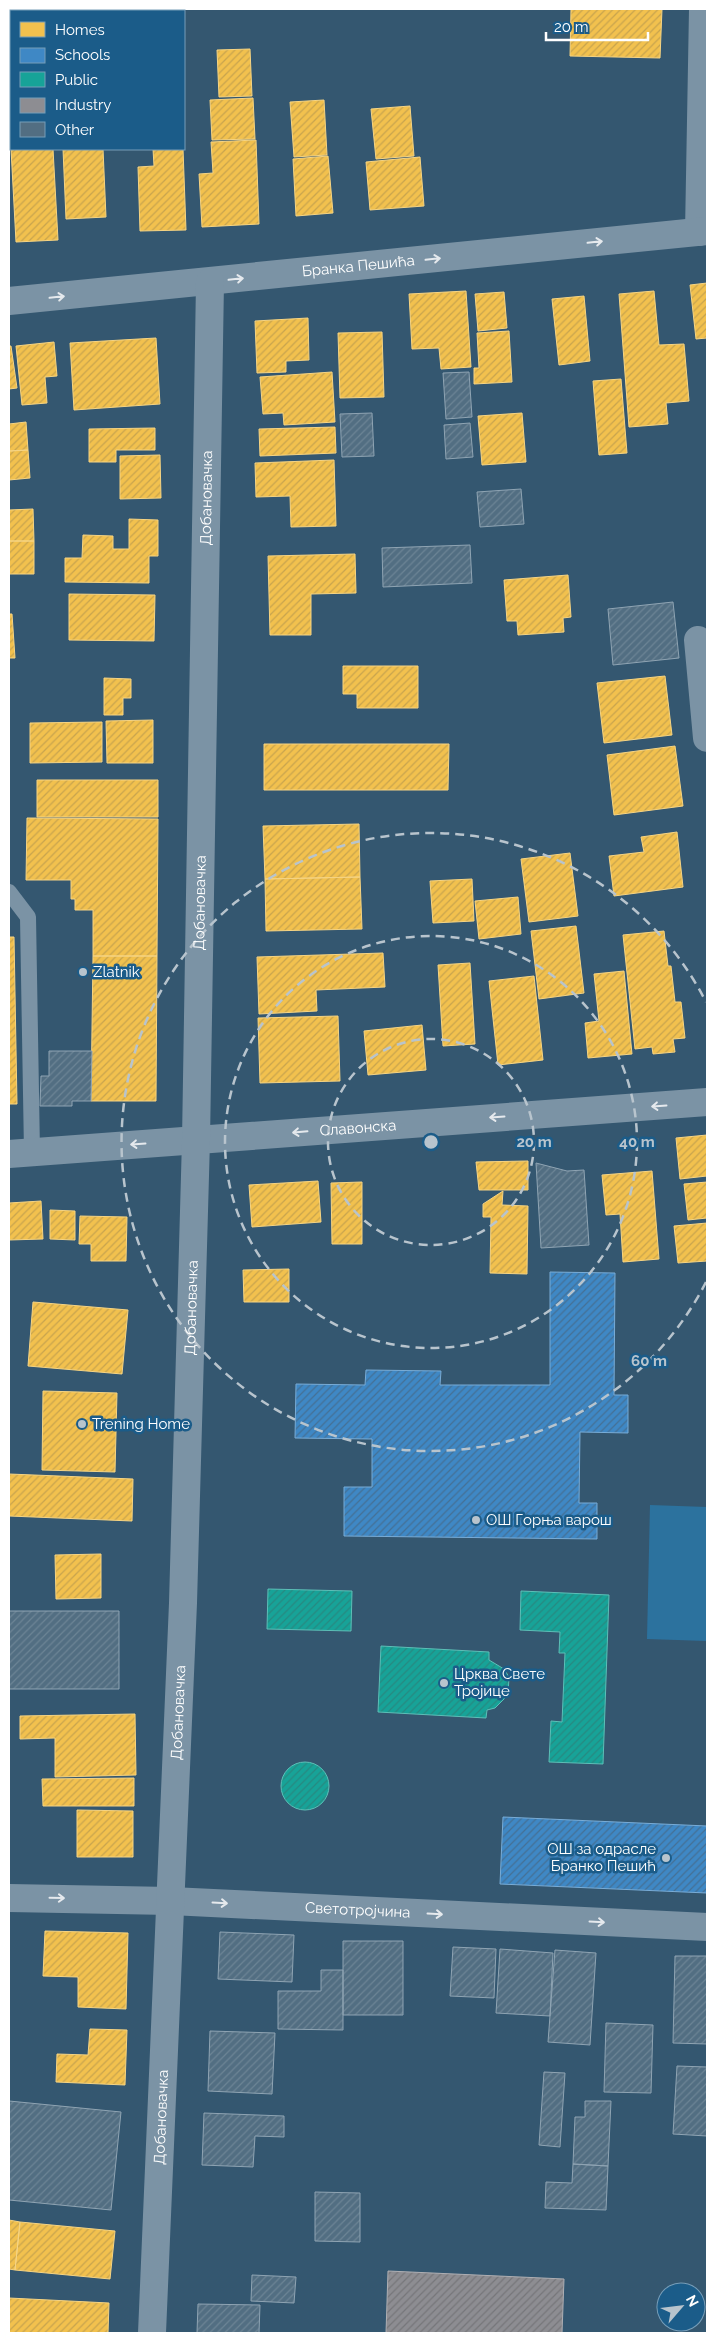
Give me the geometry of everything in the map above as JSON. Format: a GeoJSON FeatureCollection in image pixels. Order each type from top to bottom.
{"type":"FeatureCollection","features":[{"type":"Feature","properties":{"kind":"street"},"geometry":{"type":"LineString","coordinates":[[703,9],[703,231]]}},
{"type":"Feature","properties":{"kind":"street","name":"Бранка Пешића"},"geometry":{"type":"LineString","coordinates":[[9,301],[703,231]]}},
{"type":"Feature","properties":{"kind":"street","name":"Добановачка"},"geometry":{"type":"LineString","coordinates":[[152,2333],[183,1603],[196,1140],[210,282]]}},
{"type":"Feature","properties":{"kind":"street"},"geometry":{"type":"LineString","coordinates":[[698,640],[707,738]]}},
{"type":"Feature","properties":{"kind":"street","name":"Славонска"},"geometry":{"type":"LineString","coordinates":[[20,1153],[707,1102]]}},
{"type":"Feature","properties":{"kind":"street","name":"Светотројчина"},"geometry":{"type":"LineString","coordinates":[[9,1898],[171,1901],[707,1927]]}},
{"type":"Feature","properties":{"kind":"lane"},"geometry":{"type":"LineString","coordinates":[[9,892],[28,917],[20,1153]]}},
{"type":"Feature","properties":{"kind":"shaded area"},"geometry":{"type":"Polygon","coordinates":[[[650,1505],[707,1507],[707,1641],[647,1639],[650,1505]]]}},
{"type":"Feature","properties":{"kind":"building: Homes"},"geometry":{"type":"Polygon","coordinates":[[[571,9],[662,9],[660,58],[570,56],[571,9]]]}},
{"type":"Feature","properties":{"kind":"building: Homes"},"geometry":{"type":"Polygon","coordinates":[[[250,49],[252,96],[219,97],[217,50],[250,49]]]}},
{"type":"Feature","properties":{"kind":"building: Homes"},"geometry":{"type":"Polygon","coordinates":[[[253,98],[255,139],[212,140],[210,100],[253,98]]]}},
{"type":"Feature","properties":{"kind":"building: Homes"},"geometry":{"type":"Polygon","coordinates":[[[324,100],[327,155],[294,157],[290,102],[324,100]]]}},
{"type":"Feature","properties":{"kind":"building: Homes"},"geometry":{"type":"Polygon","coordinates":[[[410,106],[414,156],[376,159],[371,109],[410,106]]]}},
{"type":"Feature","properties":{"kind":"building: Homes"},"geometry":{"type":"Polygon","coordinates":[[[256,140],[259,224],[202,227],[199,174],[213,173],[211,142],[256,140]]]}},
{"type":"Feature","properties":{"kind":"building: Homes"},"geometry":{"type":"Polygon","coordinates":[[[11,150],[53,150],[58,240],[16,242],[11,150]]]}},
{"type":"Feature","properties":{"kind":"building: Homes"},"geometry":{"type":"Polygon","coordinates":[[[63,150],[103,150],[106,217],[66,219],[63,150]]]}},
{"type":"Feature","properties":{"kind":"building: Homes"},"geometry":{"type":"Polygon","coordinates":[[[153,150],[183,150],[186,230],[140,231],[138,167],[154,166],[153,150]]]}},
{"type":"Feature","properties":{"kind":"building: Homes"},"geometry":{"type":"Polygon","coordinates":[[[328,156],[333,213],[296,216],[293,159],[328,156]]]}},
{"type":"Feature","properties":{"kind":"building: Homes"},"geometry":{"type":"Polygon","coordinates":[[[420,157],[424,206],[370,210],[366,162],[420,157]]]}},
{"type":"Feature","properties":{"kind":"building: Homes"},"geometry":{"type":"Polygon","coordinates":[[[707,283],[707,338],[696,339],[690,285],[707,283]]]}},
{"type":"Feature","properties":{"kind":"building: Homes"},"geometry":{"type":"Polygon","coordinates":[[[466,291],[471,367],[441,369],[439,348],[412,349],[409,294],[466,291]]]}},
{"type":"Feature","properties":{"kind":"building: Homes"},"geometry":{"type":"Polygon","coordinates":[[[654,291],[659,345],[684,344],[689,401],[666,403],[668,424],[629,427],[619,294],[654,291]]]}},
{"type":"Feature","properties":{"kind":"building: Homes"},"geometry":{"type":"Polygon","coordinates":[[[504,292],[507,328],[478,331],[475,294],[504,292]]]}},
{"type":"Feature","properties":{"kind":"building: Homes"},"geometry":{"type":"Polygon","coordinates":[[[584,296],[590,361],[559,365],[552,299],[584,296]]]}},
{"type":"Feature","properties":{"kind":"building: Homes"},"geometry":{"type":"Polygon","coordinates":[[[308,318],[309,360],[286,361],[286,372],[257,373],[255,321],[308,318]]]}},
{"type":"Feature","properties":{"kind":"building: Homes"},"geometry":{"type":"Polygon","coordinates":[[[509,331],[512,382],[474,384],[474,368],[479,368],[477,333],[509,331]]]}},
{"type":"Feature","properties":{"kind":"building: Homes"},"geometry":{"type":"Polygon","coordinates":[[[382,332],[384,397],[340,398],[338,333],[382,332]]]}},
{"type":"Feature","properties":{"kind":"building: Homes"},"geometry":{"type":"Polygon","coordinates":[[[156,338],[160,404],[74,410],[70,343],[156,338]]]}},
{"type":"Feature","properties":{"kind":"building: Homes"},"geometry":{"type":"Polygon","coordinates":[[[54,342],[57,376],[45,377],[47,403],[22,405],[16,346],[54,342]]]}},
{"type":"Feature","properties":{"kind":"building: Homes"},"geometry":{"type":"Polygon","coordinates":[[[9,346],[11,346],[17,388],[9,389],[9,346]]]}},
{"type":"Feature","properties":{"kind":"building: Homes"},"geometry":{"type":"Polygon","coordinates":[[[332,372],[335,422],[284,425],[283,413],[263,414],[260,377],[332,372]]]}},
{"type":"Feature","properties":{"kind":"building: Homes"},"geometry":{"type":"Polygon","coordinates":[[[621,379],[627,453],[599,455],[593,381],[621,379]]]}},
{"type":"Feature","properties":{"kind":"building: Homes"},"geometry":{"type":"Polygon","coordinates":[[[522,413],[526,462],[482,465],[478,416],[522,413]]]}},
{"type":"Feature","properties":{"kind":"building: Homes"},"geometry":{"type":"Polygon","coordinates":[[[26,422],[28,450],[9,451],[9,424],[26,422]]]}},
{"type":"Feature","properties":{"kind":"building: Homes"},"geometry":{"type":"Polygon","coordinates":[[[335,427],[336,453],[260,456],[259,429],[335,427]]]}},
{"type":"Feature","properties":{"kind":"building: Homes"},"geometry":{"type":"Polygon","coordinates":[[[155,428],[155,450],[116,450],[116,462],[89,462],[89,429],[155,428]]]}},
{"type":"Feature","properties":{"kind":"building: Homes"},"geometry":{"type":"Polygon","coordinates":[[[28,450],[30,478],[9,480],[9,451],[28,450]]]}},
{"type":"Feature","properties":{"kind":"building: Homes"},"geometry":{"type":"Polygon","coordinates":[[[160,455],[161,498],[120,499],[120,456],[160,455]]]}},
{"type":"Feature","properties":{"kind":"building: Homes"},"geometry":{"type":"Polygon","coordinates":[[[334,460],[336,526],[291,527],[290,496],[256,497],[255,463],[334,460]]]}},
{"type":"Feature","properties":{"kind":"building: Homes"},"geometry":{"type":"Polygon","coordinates":[[[33,509],[34,541],[9,541],[9,510],[33,509]]]}},
{"type":"Feature","properties":{"kind":"building: Homes"},"geometry":{"type":"Polygon","coordinates":[[[129,519],[158,520],[158,556],[149,556],[149,583],[65,582],[65,558],[82,558],[83,535],[113,536],[113,549],[129,549],[129,519]]]}},
{"type":"Feature","properties":{"kind":"building: Homes"},"geometry":{"type":"Polygon","coordinates":[[[9,541],[34,541],[34,574],[9,574],[9,541]]]}},
{"type":"Feature","properties":{"kind":"building: Homes"},"geometry":{"type":"Polygon","coordinates":[[[355,554],[356,593],[311,594],[311,635],[270,635],[268,556],[355,554]]]}},
{"type":"Feature","properties":{"kind":"building: Homes"},"geometry":{"type":"Polygon","coordinates":[[[568,575],[571,617],[563,618],[564,632],[518,635],[517,621],[507,621],[504,580],[568,575]]]}},
{"type":"Feature","properties":{"kind":"building: Homes"},"geometry":{"type":"Polygon","coordinates":[[[69,594],[155,595],[154,641],[69,640],[69,594]]]}},
{"type":"Feature","properties":{"kind":"building: Homes"},"geometry":{"type":"Polygon","coordinates":[[[9,614],[12,614],[15,658],[9,658],[9,614]]]}},
{"type":"Feature","properties":{"kind":"building: Homes"},"geometry":{"type":"Polygon","coordinates":[[[343,666],[418,666],[418,708],[357,708],[357,694],[343,694],[343,666]]]}},
{"type":"Feature","properties":{"kind":"building: Homes"},"geometry":{"type":"Polygon","coordinates":[[[665,676],[672,735],[604,743],[597,683],[665,676]]]}},
{"type":"Feature","properties":{"kind":"building: Homes"},"geometry":{"type":"Polygon","coordinates":[[[104,678],[131,679],[131,698],[123,698],[123,715],[104,715],[104,678]]]}},
{"type":"Feature","properties":{"kind":"building: Homes"},"geometry":{"type":"Polygon","coordinates":[[[153,720],[153,763],[107,763],[106,721],[153,720]]]}},
{"type":"Feature","properties":{"kind":"building: Homes"},"geometry":{"type":"Polygon","coordinates":[[[102,722],[102,762],[30,763],[30,723],[102,722]]]}},
{"type":"Feature","properties":{"kind":"building: Homes"},"geometry":{"type":"Polygon","coordinates":[[[264,744],[449,744],[448,790],[264,790],[264,744]]]}},
{"type":"Feature","properties":{"kind":"building: Homes"},"geometry":{"type":"Polygon","coordinates":[[[675,746],[683,806],[614,815],[607,755],[675,746]]]}},
{"type":"Feature","properties":{"kind":"building: Homes"},"geometry":{"type":"Polygon","coordinates":[[[37,780],[158,780],[158,817],[37,817],[37,780]]]}},
{"type":"Feature","properties":{"kind":"building: Homes"},"geometry":{"type":"Polygon","coordinates":[[[27,818],[158,819],[157,956],[93,956],[93,910],[75,910],[75,899],[71,899],[71,880],[26,880],[27,818]]]}},
{"type":"Feature","properties":{"kind":"building: Homes"},"geometry":{"type":"Polygon","coordinates":[[[359,824],[360,877],[265,879],[263,826],[359,824]]]}},
{"type":"Feature","properties":{"kind":"building: Homes"},"geometry":{"type":"Polygon","coordinates":[[[677,832],[683,887],[614,896],[609,856],[644,852],[641,837],[677,832]]]}},
{"type":"Feature","properties":{"kind":"building: Homes"},"geometry":{"type":"Polygon","coordinates":[[[570,853],[578,916],[529,922],[521,859],[570,853]]]}},
{"type":"Feature","properties":{"kind":"building: Homes"},"geometry":{"type":"Polygon","coordinates":[[[360,877],[362,929],[266,931],[265,879],[360,877]]]}},
{"type":"Feature","properties":{"kind":"building: Homes"},"geometry":{"type":"Polygon","coordinates":[[[472,879],[474,921],[433,923],[430,881],[472,879]]]}},
{"type":"Feature","properties":{"kind":"building: Homes"},"geometry":{"type":"Polygon","coordinates":[[[518,897],[521,934],[479,939],[475,901],[518,897]]]}},
{"type":"Feature","properties":{"kind":"building: Homes"},"geometry":{"type":"Polygon","coordinates":[[[576,926],[584,993],[539,999],[531,931],[576,926]]]}},
{"type":"Feature","properties":{"kind":"building: Homes"},"geometry":{"type":"Polygon","coordinates":[[[664,931],[668,966],[671,966],[675,1002],[681,1002],[685,1038],[673,1039],[675,1052],[653,1054],[652,1047],[635,1049],[623,935],[664,931]]]}},
{"type":"Feature","properties":{"kind":"building: Homes"},"geometry":{"type":"Polygon","coordinates":[[[9,937],[14,937],[17,1104],[9,1104],[9,937]]]}},
{"type":"Feature","properties":{"kind":"building: Homes"},"geometry":{"type":"Polygon","coordinates":[[[383,953],[385,987],[316,990],[317,1011],[259,1014],[257,957],[383,953]]]}},
{"type":"Feature","properties":{"kind":"building: Homes"},"geometry":{"type":"Polygon","coordinates":[[[93,956],[157,956],[156,1101],[91,1101],[93,956]]]}},
{"type":"Feature","properties":{"kind":"building: Homes"},"geometry":{"type":"Polygon","coordinates":[[[470,963],[475,1044],[443,1046],[438,965],[470,963]]]}},
{"type":"Feature","properties":{"kind":"building: Homes"},"geometry":{"type":"Polygon","coordinates":[[[624,971],[632,1054],[588,1058],[585,1023],[599,1021],[594,974],[624,971]]]}},
{"type":"Feature","properties":{"kind":"building: Homes"},"geometry":{"type":"Polygon","coordinates":[[[534,976],[543,1060],[498,1065],[489,981],[534,976]]]}},
{"type":"Feature","properties":{"kind":"building: Homes"},"geometry":{"type":"Polygon","coordinates":[[[338,1016],[340,1081],[260,1083],[258,1018],[338,1016]]]}},
{"type":"Feature","properties":{"kind":"building: Homes"},"geometry":{"type":"Polygon","coordinates":[[[422,1025],[426,1070],[368,1075],[364,1031],[422,1025]]]}},
{"type":"Feature","properties":{"kind":"building: Homes"},"geometry":{"type":"Polygon","coordinates":[[[707,1135],[707,1176],[680,1179],[676,1138],[707,1135]]]}},
{"type":"Feature","properties":{"kind":"building: Homes"},"geometry":{"type":"Polygon","coordinates":[[[528,1161],[528,1190],[479,1190],[476,1162],[528,1161]]]}},
{"type":"Feature","properties":{"kind":"building: Homes"},"geometry":{"type":"Polygon","coordinates":[[[652,1171],[659,1259],[623,1262],[620,1214],[606,1215],[602,1175],[652,1171]]]}},
{"type":"Feature","properties":{"kind":"building: Homes"},"geometry":{"type":"Polygon","coordinates":[[[318,1181],[321,1222],[252,1227],[249,1185],[318,1181]]]}},
{"type":"Feature","properties":{"kind":"building: Homes"},"geometry":{"type":"Polygon","coordinates":[[[362,1182],[362,1244],[332,1244],[331,1183],[362,1182]]]}},
{"type":"Feature","properties":{"kind":"building: Homes"},"geometry":{"type":"Polygon","coordinates":[[[707,1182],[707,1218],[688,1220],[684,1184],[707,1182]]]}},
{"type":"Feature","properties":{"kind":"building: Homes"},"geometry":{"type":"Polygon","coordinates":[[[503,1191],[502,1205],[528,1206],[527,1274],[490,1273],[491,1217],[483,1217],[483,1204],[503,1191]]]}},
{"type":"Feature","properties":{"kind":"building: Homes"},"geometry":{"type":"Polygon","coordinates":[[[41,1201],[43,1239],[9,1240],[9,1203],[41,1201]]]}},
{"type":"Feature","properties":{"kind":"building: Homes"},"geometry":{"type":"Polygon","coordinates":[[[50,1210],[75,1211],[75,1240],[50,1239],[50,1210]]]}},
{"type":"Feature","properties":{"kind":"building: Homes"},"geometry":{"type":"Polygon","coordinates":[[[80,1216],[127,1217],[126,1261],[91,1261],[91,1244],[79,1244],[80,1216]]]}},
{"type":"Feature","properties":{"kind":"building: Homes"},"geometry":{"type":"Polygon","coordinates":[[[707,1223],[707,1261],[678,1263],[674,1226],[707,1223]]]}},
{"type":"Feature","properties":{"kind":"building: Homes"},"geometry":{"type":"Polygon","coordinates":[[[289,1269],[289,1302],[244,1302],[243,1270],[289,1269]]]}},
{"type":"Feature","properties":{"kind":"building: Homes"},"geometry":{"type":"Polygon","coordinates":[[[33,1302],[128,1310],[122,1374],[28,1366],[33,1302]]]}},
{"type":"Feature","properties":{"kind":"building: Homes"},"geometry":{"type":"Polygon","coordinates":[[[43,1391],[117,1393],[115,1472],[42,1470],[43,1391]]]}},
{"type":"Feature","properties":{"kind":"building: Homes"},"geometry":{"type":"Polygon","coordinates":[[[9,1474],[133,1479],[132,1521],[9,1516],[9,1474]]]}},
{"type":"Feature","properties":{"kind":"building: Homes"},"geometry":{"type":"Polygon","coordinates":[[[101,1554],[101,1598],[56,1599],[55,1555],[101,1554]]]}},
{"type":"Feature","properties":{"kind":"building: Homes"},"geometry":{"type":"Polygon","coordinates":[[[135,1714],[136,1775],[55,1777],[55,1738],[20,1739],[20,1716],[135,1714]]]}},
{"type":"Feature","properties":{"kind":"building: Homes"},"geometry":{"type":"Polygon","coordinates":[[[134,1778],[134,1806],[43,1806],[42,1779],[134,1778]]]}},
{"type":"Feature","properties":{"kind":"building: Homes"},"geometry":{"type":"Polygon","coordinates":[[[77,1810],[133,1811],[133,1857],[77,1857],[77,1810]]]}},
{"type":"Feature","properties":{"kind":"building: Homes"},"geometry":{"type":"Polygon","coordinates":[[[45,1931],[128,1933],[126,2009],[78,2007],[78,1977],[43,1976],[45,1931]]]}},
{"type":"Feature","properties":{"kind":"building: Homes"},"geometry":{"type":"Polygon","coordinates":[[[90,2029],[127,2030],[125,2085],[56,2082],[57,2054],[88,2055],[90,2029]]]}},
{"type":"Feature","properties":{"kind":"building: Homes"},"geometry":{"type":"Polygon","coordinates":[[[9,2220],[20,2222],[15,2270],[9,2269],[9,2220]]]}},
{"type":"Feature","properties":{"kind":"building: Homes"},"geometry":{"type":"Polygon","coordinates":[[[20,2222],[115,2231],[110,2279],[15,2270],[20,2222]]]}},
{"type":"Feature","properties":{"kind":"building: Homes"},"geometry":{"type":"Polygon","coordinates":[[[9,2298],[109,2303],[108,2333],[9,2333],[9,2298]]]}},
{"type":"Feature","properties":{"kind":"building: Schools"},"geometry":{"type":"Polygon","coordinates":[[[550,1272],[615,1273],[614,1395],[628,1395],[628,1433],[580,1432],[579,1503],[597,1503],[597,1539],[344,1536],[344,1487],[372,1487],[372,1439],[295,1438],[296,1384],[365,1385],[366,1370],[441,1371],[440,1385],[550,1385],[550,1272]]]}},
{"type":"Feature","properties":{"kind":"building: Schools"},"geometry":{"type":"Polygon","coordinates":[[[503,1817],[707,1826],[707,1893],[500,1884],[503,1817]]]}},
{"type":"Feature","properties":{"kind":"building: Public"},"geometry":{"type":"Polygon","coordinates":[[[268,1589],[352,1591],[351,1631],[267,1629],[268,1589]]]}},
{"type":"Feature","properties":{"kind":"building: Public"},"geometry":{"type":"Polygon","coordinates":[[[521,1591],[609,1595],[603,1764],[549,1762],[551,1721],[562,1722],[565,1653],[559,1653],[560,1632],[520,1630],[521,1591]]]}},
{"type":"Feature","properties":{"kind":"building: Public","name":"Црква Свете Тројице"},"geometry":{"type":"Polygon","coordinates":[[[381,1646],[489,1652],[489,1660],[504,1669],[509,1677],[508,1695],[495,1708],[487,1710],[486,1718],[378,1712],[381,1646]]]}},
{"type":"Feature","properties":{"kind":"building: Public"},"geometry":{"type":"Polygon","coordinates":[[[300,1762],[310,1762],[322,1769],[329,1781],[329,1791],[322,1803],[310,1810],[300,1810],[292,1806],[285,1799],[281,1791],[281,1781],[285,1773],[292,1766],[300,1762]]]}},
{"type":"Feature","properties":{"kind":"building: Industry"},"geometry":{"type":"Polygon","coordinates":[[[9,9],[181,9],[10,10],[9,35],[9,9]]]}},
{"type":"Feature","properties":{"kind":"building: Industry"},"geometry":{"type":"Polygon","coordinates":[[[388,2271],[564,2279],[562,2333],[386,2333],[388,2271]]]}},
{"type":"Feature","properties":{"kind":"building: Other"},"geometry":{"type":"Polygon","coordinates":[[[469,372],[472,417],[446,419],[443,373],[469,372]]]}},
{"type":"Feature","properties":{"kind":"building: Other"},"geometry":{"type":"Polygon","coordinates":[[[372,413],[374,456],[342,457],[340,414],[372,413]]]}},
{"type":"Feature","properties":{"kind":"building: Other"},"geometry":{"type":"Polygon","coordinates":[[[470,423],[473,457],[446,459],[444,425],[470,423]]]}},
{"type":"Feature","properties":{"kind":"building: Other"},"geometry":{"type":"Polygon","coordinates":[[[521,489],[524,524],[480,527],[477,492],[521,489]]]}},
{"type":"Feature","properties":{"kind":"building: Other"},"geometry":{"type":"Polygon","coordinates":[[[470,545],[472,583],[383,587],[382,548],[470,545]]]}},
{"type":"Feature","properties":{"kind":"building: Other"},"geometry":{"type":"Polygon","coordinates":[[[673,602],[679,658],[613,665],[608,609],[673,602]]]}},
{"type":"Feature","properties":{"kind":"building: Other"},"geometry":{"type":"Polygon","coordinates":[[[49,1051],[92,1051],[91,1101],[72,1101],[72,1106],[40,1106],[41,1076],[49,1076],[49,1051]]]}},
{"type":"Feature","properties":{"kind":"building: Other"},"geometry":{"type":"Polygon","coordinates":[[[536,1163],[567,1171],[584,1170],[589,1245],[541,1248],[536,1163]]]}},
{"type":"Feature","properties":{"kind":"building: Other"},"geometry":{"type":"Polygon","coordinates":[[[9,1611],[119,1611],[119,1689],[9,1689],[9,1611]]]}},
{"type":"Feature","properties":{"kind":"building: Other"},"geometry":{"type":"Polygon","coordinates":[[[220,1932],[294,1935],[292,1982],[218,1979],[220,1932]]]}},
{"type":"Feature","properties":{"kind":"building: Other"},"geometry":{"type":"Polygon","coordinates":[[[343,1941],[403,1941],[403,2015],[343,2015],[343,1941]]]}},
{"type":"Feature","properties":{"kind":"building: Other"},"geometry":{"type":"Polygon","coordinates":[[[453,1947],[496,1949],[494,1998],[450,1996],[453,1947]]]}},
{"type":"Feature","properties":{"kind":"building: Other"},"geometry":{"type":"Polygon","coordinates":[[[500,1949],[553,1953],[550,2016],[496,2013],[500,1949]]]}},
{"type":"Feature","properties":{"kind":"building: Other"},"geometry":{"type":"Polygon","coordinates":[[[555,1950],[596,1953],[590,2045],[548,2042],[555,1950]]]}},
{"type":"Feature","properties":{"kind":"building: Other"},"geometry":{"type":"Polygon","coordinates":[[[675,1956],[707,1956],[707,2044],[673,2043],[675,1956]]]}},
{"type":"Feature","properties":{"kind":"building: Other"},"geometry":{"type":"Polygon","coordinates":[[[321,1970],[343,1970],[343,2030],[278,2029],[278,1991],[321,1991],[321,1970]]]}},
{"type":"Feature","properties":{"kind":"building: Other"},"geometry":{"type":"Polygon","coordinates":[[[606,2023],[653,2025],[651,2093],[604,2092],[606,2023]]]}},
{"type":"Feature","properties":{"kind":"building: Other"},"geometry":{"type":"Polygon","coordinates":[[[210,2031],[275,2033],[272,2094],[208,2091],[210,2031]]]}},
{"type":"Feature","properties":{"kind":"building: Other"},"geometry":{"type":"Polygon","coordinates":[[[677,2066],[707,2067],[707,2136],[673,2134],[677,2066]]]}},
{"type":"Feature","properties":{"kind":"building: Other"},"geometry":{"type":"Polygon","coordinates":[[[544,2072],[565,2073],[560,2147],[539,2145],[544,2072]]]}},
{"type":"Feature","properties":{"kind":"building: Other"},"geometry":{"type":"Polygon","coordinates":[[[9,2101],[121,2112],[111,2210],[9,2200],[9,2101]]]}},
{"type":"Feature","properties":{"kind":"building: Other"},"geometry":{"type":"Polygon","coordinates":[[[585,2101],[611,2101],[608,2166],[573,2164],[575,2117],[585,2117],[585,2101]]]}},
{"type":"Feature","properties":{"kind":"building: Other"},"geometry":{"type":"Polygon","coordinates":[[[204,2113],[284,2116],[284,2137],[255,2136],[253,2167],[202,2165],[204,2113]]]}},
{"type":"Feature","properties":{"kind":"building: Other"},"geometry":{"type":"Polygon","coordinates":[[[573,2164],[608,2166],[606,2210],[545,2208],[546,2182],[572,2183],[573,2164]]]}},
{"type":"Feature","properties":{"kind":"building: Other"},"geometry":{"type":"Polygon","coordinates":[[[315,2192],[360,2193],[360,2242],[315,2241],[315,2192]]]}},
{"type":"Feature","properties":{"kind":"building: Other"},"geometry":{"type":"Polygon","coordinates":[[[252,2275],[296,2277],[294,2303],[251,2301],[252,2275]]]}},
{"type":"Feature","properties":{"kind":"building: Other"},"geometry":{"type":"Polygon","coordinates":[[[198,2304],[260,2305],[259,2333],[197,2333],[198,2304]]]}},
{"type":"Feature","properties":{"kind":"place","name":"Zlatnik"},"geometry":{"type":"Point","coordinates":[83,972]}},
{"type":"Feature","properties":{"kind":"place","name":"Trening Home"},"geometry":{"type":"Point","coordinates":[82,1424]}},
{"type":"Feature","properties":{"kind":"place","name":"ОШ Горња варош"},"geometry":{"type":"Point","coordinates":[476,1520]}},
{"type":"Feature","properties":{"kind":"place","name":"Црква Свете Тројице"},"geometry":{"type":"Point","coordinates":[444,1683]}},
{"type":"Feature","properties":{"kind":"place","name":"ОШ за одрасле Бранко Пешић"},"geometry":{"type":"Point","coordinates":[666,1858]}}]}
